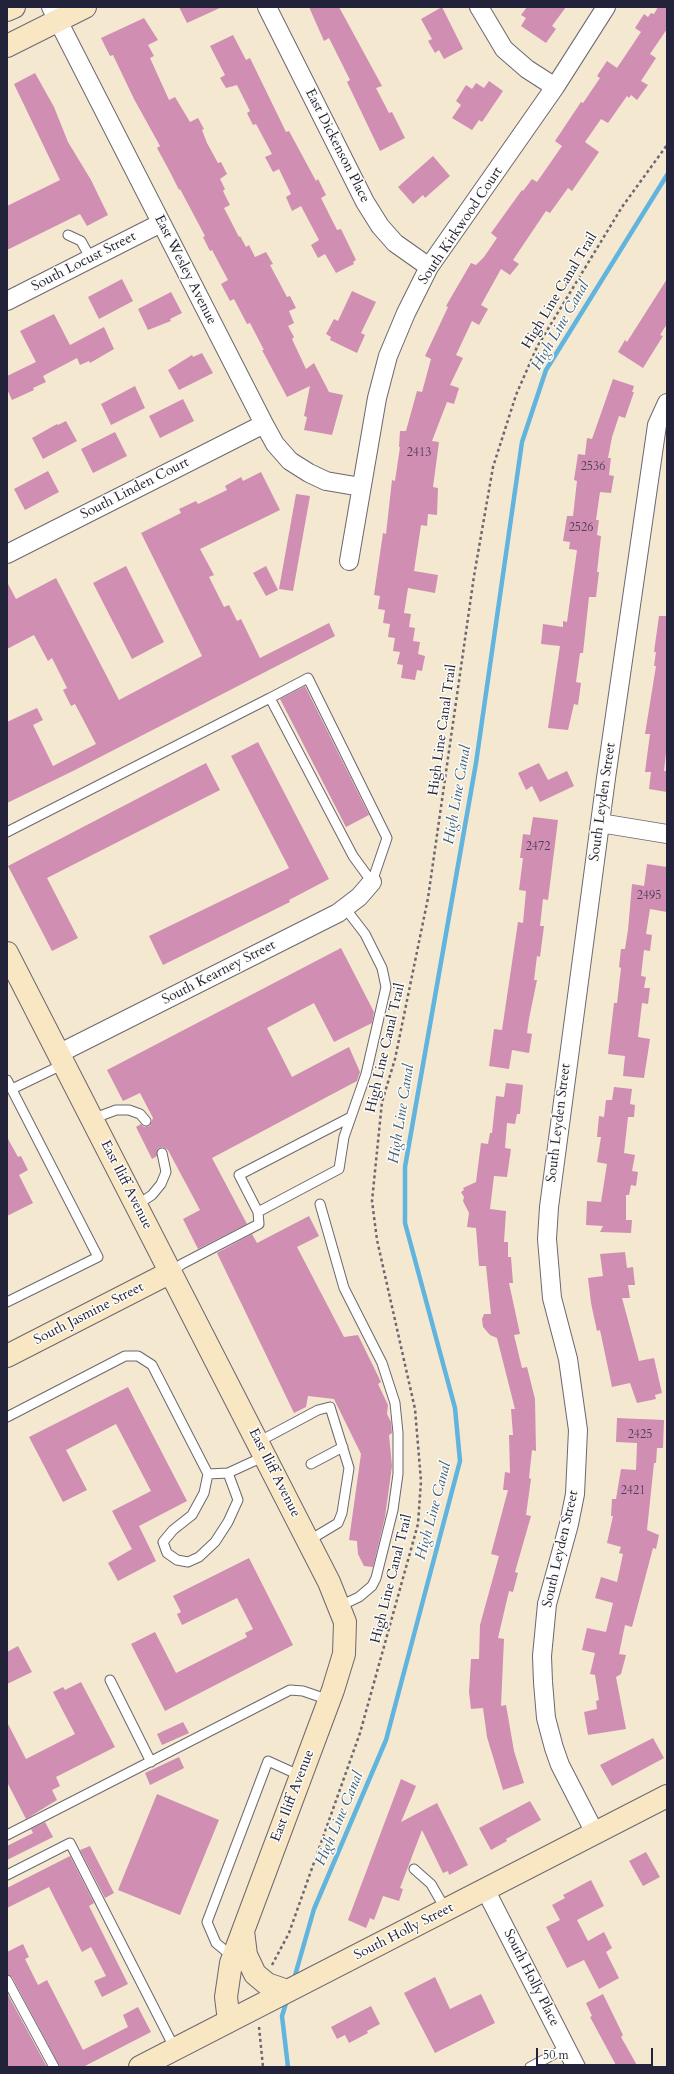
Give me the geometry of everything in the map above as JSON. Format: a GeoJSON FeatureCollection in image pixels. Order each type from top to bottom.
{"type":"FeatureCollection","features":[{"type":"Feature","properties":{"kind":"street"},"geometry":{"type":"LineString","coordinates":[[7,10],[14,7]]}},
{"type":"Feature","properties":{"kind":"street"},"geometry":{"type":"LineString","coordinates":[[7,46],[54,14],[85,7]]}},
{"type":"Feature","properties":{"kind":"street","name":"East Dickenson Place"},"geometry":{"type":"LineString","coordinates":[[267,7],[365,202],[380,226],[395,242],[430,267]]}},
{"type":"Feature","properties":{"kind":"street"},"geometry":{"type":"LineString","coordinates":[[479,7],[504,49],[527,70],[555,87]]}},
{"type":"Feature","properties":{"kind":"street","name":"South Kirkwood Court"},"geometry":{"type":"LineString","coordinates":[[349,561],[377,398],[388,356],[406,313],[430,267],[555,87],[606,7]]}},
{"type":"Feature","properties":{"kind":"street","name":"East Wesley Avenue"},"geometry":{"type":"LineString","coordinates":[[54,14],[275,444],[290,461],[309,473],[326,481],[361,487]]}},
{"type":"Feature","properties":{"kind":"street","name":"South Locust Street"},"geometry":{"type":"LineString","coordinates":[[7,301],[161,223]]}},
{"type":"Feature","properties":{"kind":"street","name":"South Leyden Street"},"geometry":{"type":"LineString","coordinates":[[595,1833],[560,1765],[546,1718],[542,1656],[547,1604],[569,1524],[575,1494],[578,1437],[574,1388],[552,1298],[547,1239],[549,1207],[600,823],[657,425],[667,402]]}},
{"type":"Feature","properties":{"kind":"street","name":"South Linden Court"},"geometry":{"type":"LineString","coordinates":[[7,554],[264,424]]}},
{"type":"Feature","properties":{"kind":"street"},"geometry":{"type":"LineString","coordinates":[[600,823],[667,834]]}},
{"type":"Feature","properties":{"kind":"street","name":"South Kearney Street"},"geometry":{"type":"LineString","coordinates":[[61,1059],[345,908],[359,897],[372,882]]}},
{"type":"Feature","properties":{"kind":"street","name":"East Iliff Avenue"},"geometry":{"type":"LineString","coordinates":[[7,953],[308,1541],[340,1606],[344,1622],[344,1654],[330,1700],[243,1927],[233,1957],[226,1998],[229,2021]]}},
{"type":"Feature","properties":{"kind":"street","name":"South Jasmine Street"},"geometry":{"type":"LineString","coordinates":[[7,1356],[171,1272]]}},
{"type":"Feature","properties":{"kind":"street","name":"South Holly Street"},"geometry":{"type":"LineString","coordinates":[[140,2067],[667,1796]]}},
{"type":"Feature","properties":{"kind":"street","name":"South Holly Place"},"geometry":{"type":"LineString","coordinates":[[485,1889],[576,2067]]}},
{"type":"Feature","properties":{"kind":"street"},"geometry":{"type":"LineString","coordinates":[[243,1927],[243,1943],[246,1955],[255,1974],[267,1984],[288,1991]]}},
{"type":"Feature","properties":{"kind":"lane"},"geometry":{"type":"LineString","coordinates":[[68,235],[81,241],[91,259]]}},
{"type":"Feature","properties":{"kind":"lane"},"geometry":{"type":"LineString","coordinates":[[7,832],[308,678],[387,838],[372,882]]}},
{"type":"Feature","properties":{"kind":"lane"},"geometry":{"type":"LineString","coordinates":[[270,698],[353,856],[372,882]]}},
{"type":"Feature","properties":{"kind":"lane"},"geometry":{"type":"LineString","coordinates":[[258,1212],[339,1169],[344,1136],[366,1074],[386,987],[382,968],[365,934],[345,908]]}},
{"type":"Feature","properties":{"kind":"lane"},"geometry":{"type":"LineString","coordinates":[[12,1089],[61,1059]]}},
{"type":"Feature","properties":{"kind":"lane"},"geometry":{"type":"LineString","coordinates":[[7,1080],[98,1257],[7,1302]]}},
{"type":"Feature","properties":{"kind":"lane"},"geometry":{"type":"LineString","coordinates":[[92,1119],[116,1110],[129,1110],[140,1114],[146,1121]]}},
{"type":"Feature","properties":{"kind":"lane"},"geometry":{"type":"LineString","coordinates":[[171,1272],[182,1264],[259,1224],[258,1212],[239,1176],[351,1117]]}},
{"type":"Feature","properties":{"kind":"lane"},"geometry":{"type":"LineString","coordinates":[[137,1205],[152,1195],[161,1184],[166,1172],[165,1161],[162,1153]]}},
{"type":"Feature","properties":{"kind":"lane"},"geometry":{"type":"LineString","coordinates":[[320,1204],[344,1288],[382,1363],[393,1396],[398,1433],[398,1474],[393,1510],[376,1578],[372,1586],[359,1597],[340,1606]]}},
{"type":"Feature","properties":{"kind":"lane"},"geometry":{"type":"LineString","coordinates":[[7,1417],[125,1356],[138,1356],[152,1365],[208,1474],[204,1493],[192,1516],[173,1530],[163,1542],[167,1553],[177,1560],[188,1562],[199,1557],[215,1542],[228,1522],[238,1500],[228,1473]]}},
{"type":"Feature","properties":{"kind":"lane"},"geometry":{"type":"LineString","coordinates":[[208,1474],[228,1473],[318,1410],[330,1407],[350,1468],[342,1513],[338,1523],[308,1541]]}},
{"type":"Feature","properties":{"kind":"lane"},"geometry":{"type":"LineString","coordinates":[[311,1464],[343,1447]]}},
{"type":"Feature","properties":{"kind":"lane"},"geometry":{"type":"LineString","coordinates":[[110,1680],[152,1762]]}},
{"type":"Feature","properties":{"kind":"lane"},"geometry":{"type":"LineString","coordinates":[[7,1835],[290,1690],[303,1691],[330,1700]]}},
{"type":"Feature","properties":{"kind":"lane"},"geometry":{"type":"LineString","coordinates":[[233,1957],[216,1943],[207,1922],[268,1761],[301,1776]]}},
{"type":"Feature","properties":{"kind":"lane"},"geometry":{"type":"LineString","coordinates":[[7,1875],[70,1843],[175,2049]]}},
{"type":"Feature","properties":{"kind":"lane"},"geometry":{"type":"LineString","coordinates":[[414,1869],[431,1884],[446,1910]]}},
{"type":"Feature","properties":{"kind":"lane"},"geometry":{"type":"LineString","coordinates":[[7,1980],[54,2067]]}},
{"type":"Feature","properties":{"kind":"lane"},"geometry":{"type":"LineString","coordinates":[[530,2067],[566,2048]]}},
{"type":"Feature","properties":{"kind":"path","name":"High Line Canal Trail"},"geometry":{"type":"LineString","coordinates":[[271,1968],[289,1933],[360,1733],[418,1524],[421,1481],[415,1409],[377,1240],[372,1201],[382,1102],[396,1059],[428,898],[474,576],[493,467],[516,395],[537,347],[622,207],[667,145]]}},
{"type":"Feature","properties":{"kind":"path"},"geometry":{"type":"LineString","coordinates":[[259,2027],[263,2067]]}},
{"type":"Feature","properties":{"kind":"building"},"geometry":{"type":"Polygon","coordinates":[[[179,7],[222,7],[187,23],[179,7]]]}},
{"type":"Feature","properties":{"kind":"building"},"geometry":{"type":"Polygon","coordinates":[[[309,7],[339,7],[382,86],[376,88],[389,113],[392,112],[405,138],[380,151],[347,82],[350,80],[329,38],[324,41],[309,7]]]}},
{"type":"Feature","properties":{"kind":"building"},"geometry":{"type":"Polygon","coordinates":[[[442,7],[463,49],[444,59],[439,50],[435,53],[428,41],[432,39],[421,19],[442,7]]]}},
{"type":"Feature","properties":{"kind":"building"},"geometry":{"type":"Polygon","coordinates":[[[527,7],[566,7],[552,26],[556,29],[546,43],[521,26],[526,18],[521,15],[527,7]]]}},
{"type":"Feature","properties":{"kind":"building"},"geometry":{"type":"Polygon","coordinates":[[[658,7],[667,7],[667,29],[650,54],[656,58],[641,81],[648,85],[637,100],[631,95],[629,98],[627,96],[608,123],[601,119],[585,142],[599,152],[572,191],[568,188],[550,213],[546,211],[513,260],[519,264],[510,275],[501,269],[481,305],[488,309],[479,325],[472,321],[456,355],[463,358],[450,385],[459,388],[454,404],[447,402],[432,441],[439,442],[433,487],[438,488],[437,515],[428,514],[427,526],[421,525],[414,571],[438,575],[435,593],[408,588],[404,613],[411,614],[409,627],[415,628],[413,641],[420,642],[418,654],[425,656],[422,671],[417,670],[415,680],[401,678],[403,665],[397,664],[400,652],[393,651],[395,638],[388,637],[390,624],[383,623],[385,610],[378,609],[380,596],[374,595],[383,533],[386,534],[392,480],[395,481],[400,447],[400,431],[406,431],[417,391],[422,392],[431,359],[425,356],[448,307],[446,306],[471,263],[476,265],[484,257],[497,238],[491,233],[522,190],[523,191],[532,179],[537,182],[562,146],[555,141],[581,102],[583,103],[600,78],[597,76],[607,61],[617,68],[641,32],[635,28],[644,14],[648,17],[651,13],[654,14],[658,7]]]}},
{"type":"Feature","properties":{"kind":"building"},"geometry":{"type":"Polygon","coordinates":[[[144,18],[158,40],[148,45],[154,56],[150,58],[169,100],[175,97],[190,122],[198,118],[204,129],[202,130],[207,143],[218,163],[221,162],[227,174],[220,179],[225,189],[223,191],[230,205],[224,208],[239,237],[240,236],[246,247],[249,245],[255,257],[266,252],[273,264],[270,265],[287,297],[290,296],[296,308],[289,311],[294,323],[288,326],[294,337],[292,339],[306,369],[314,363],[329,392],[343,395],[332,435],[304,430],[307,417],[304,416],[310,386],[287,397],[262,350],[264,350],[250,323],[247,324],[234,299],[230,301],[221,284],[228,280],[212,250],[210,251],[203,237],[205,236],[157,148],[160,146],[134,99],[113,55],[110,56],[101,38],[144,18]]]}},
{"type":"Feature","properties":{"kind":"building"},"geometry":{"type":"Polygon","coordinates":[[[233,35],[246,60],[250,58],[286,132],[289,131],[316,181],[318,179],[326,195],[321,198],[337,230],[341,229],[356,260],[353,262],[354,264],[336,273],[325,254],[318,258],[311,245],[319,240],[301,206],[292,211],[286,197],[291,194],[279,169],[273,172],[265,157],[272,154],[256,124],[253,125],[247,113],[250,111],[237,85],[226,88],[220,78],[225,75],[210,46],[233,35]]]}},
{"type":"Feature","properties":{"kind":"building"},"geometry":{"type":"Polygon","coordinates":[[[35,73],[54,107],[68,142],[91,180],[108,215],[87,226],[80,214],[7,250],[7,206],[60,180],[14,84],[35,73]]]}},
{"type":"Feature","properties":{"kind":"building"},"geometry":{"type":"Polygon","coordinates":[[[489,81],[503,91],[482,122],[479,120],[472,130],[452,118],[461,105],[456,101],[466,85],[472,89],[476,83],[484,88],[489,81]]]}},
{"type":"Feature","properties":{"kind":"building"},"geometry":{"type":"Polygon","coordinates":[[[433,156],[450,176],[425,198],[423,195],[413,204],[398,187],[433,156]]]}},
{"type":"Feature","properties":{"kind":"building"},"geometry":{"type":"Polygon","coordinates":[[[122,279],[133,301],[99,319],[88,297],[122,279]]]}},
{"type":"Feature","properties":{"kind":"building"},"geometry":{"type":"Polygon","coordinates":[[[667,279],[667,324],[660,335],[663,336],[643,368],[618,352],[625,340],[627,342],[667,279]]]}},
{"type":"Feature","properties":{"kind":"building"},"geometry":{"type":"Polygon","coordinates":[[[352,291],[376,302],[361,333],[365,335],[357,353],[330,340],[331,337],[326,334],[334,319],[338,321],[352,291]]]}},
{"type":"Feature","properties":{"kind":"building"},"geometry":{"type":"Polygon","coordinates":[[[171,292],[182,313],[170,319],[171,321],[148,330],[138,309],[171,292]]]}},
{"type":"Feature","properties":{"kind":"building"},"geometry":{"type":"Polygon","coordinates":[[[54,314],[70,345],[104,327],[114,349],[90,363],[89,361],[80,365],[77,358],[43,376],[46,382],[33,388],[34,390],[12,400],[7,389],[7,376],[36,362],[20,331],[54,314]]]}},
{"type":"Feature","properties":{"kind":"building"},"geometry":{"type":"Polygon","coordinates":[[[202,353],[213,373],[179,390],[168,370],[192,355],[193,357],[202,353]]]}},
{"type":"Feature","properties":{"kind":"building"},"geometry":{"type":"Polygon","coordinates":[[[613,379],[634,386],[632,392],[634,392],[625,418],[619,416],[612,437],[608,458],[611,458],[609,475],[614,476],[611,493],[600,492],[596,520],[599,520],[597,535],[601,536],[597,572],[599,572],[596,597],[589,597],[583,653],[580,653],[576,682],[581,683],[578,705],[574,704],[568,730],[548,728],[560,646],[541,644],[543,624],[563,627],[563,621],[567,622],[577,550],[569,549],[570,542],[563,541],[567,516],[573,516],[577,481],[574,480],[578,454],[585,455],[587,438],[592,439],[613,379]]]}},
{"type":"Feature","properties":{"kind":"building"},"geometry":{"type":"Polygon","coordinates":[[[135,386],[145,408],[111,425],[101,404],[135,386]]]}},
{"type":"Feature","properties":{"kind":"building"},"geometry":{"type":"Polygon","coordinates":[[[183,399],[194,421],[160,438],[149,416],[183,399]]]}},
{"type":"Feature","properties":{"kind":"building"},"geometry":{"type":"Polygon","coordinates":[[[66,421],[77,441],[43,459],[32,438],[57,424],[58,425],[66,421]]]}},
{"type":"Feature","properties":{"kind":"building"},"geometry":{"type":"Polygon","coordinates":[[[115,432],[127,456],[93,473],[81,449],[115,432]]]}},
{"type":"Feature","properties":{"kind":"building"},"geometry":{"type":"Polygon","coordinates":[[[48,471],[59,492],[25,510],[14,489],[48,471]]]}},
{"type":"Feature","properties":{"kind":"building"},"geometry":{"type":"Polygon","coordinates":[[[261,472],[280,510],[200,549],[214,575],[209,577],[224,607],[229,605],[237,621],[241,619],[260,658],[329,623],[335,636],[73,771],[7,803],[7,722],[37,708],[43,720],[33,725],[53,766],[96,744],[75,704],[71,706],[63,690],[67,688],[52,658],[48,661],[34,635],[7,649],[7,582],[16,599],[56,578],[119,700],[202,656],[141,533],[181,513],[179,509],[196,501],[198,504],[227,490],[225,486],[241,477],[243,481],[261,472]]]}},
{"type":"Feature","properties":{"kind":"building"},"geometry":{"type":"Polygon","coordinates":[[[296,494],[310,496],[293,591],[279,589],[296,494]]]}},
{"type":"Feature","properties":{"kind":"building"},"geometry":{"type":"Polygon","coordinates":[[[126,566],[164,642],[132,659],[93,583],[126,566]]]}},
{"type":"Feature","properties":{"kind":"building"},"geometry":{"type":"Polygon","coordinates":[[[266,566],[278,590],[266,596],[253,573],[266,566]]]}},
{"type":"Feature","properties":{"kind":"building"},"geometry":{"type":"Polygon","coordinates":[[[659,616],[667,616],[667,744],[664,771],[667,771],[667,792],[649,789],[651,772],[645,772],[650,734],[645,734],[656,666],[654,666],[656,652],[654,652],[659,616]]]}},
{"type":"Feature","properties":{"kind":"building"},"geometry":{"type":"Polygon","coordinates":[[[305,686],[369,815],[346,827],[280,699],[305,686]]]}},
{"type":"Feature","properties":{"kind":"building"},"geometry":{"type":"Polygon","coordinates":[[[258,742],[329,879],[289,900],[290,902],[163,965],[149,936],[289,868],[231,756],[258,742]]]}},
{"type":"Feature","properties":{"kind":"building"},"geometry":{"type":"Polygon","coordinates":[[[206,763],[220,790],[47,878],[78,938],[52,951],[8,866],[206,763]]]}},
{"type":"Feature","properties":{"kind":"building"},"geometry":{"type":"Polygon","coordinates":[[[539,763],[548,780],[567,771],[574,786],[540,802],[532,786],[526,790],[518,773],[539,763]]]}},
{"type":"Feature","properties":{"kind":"building"},"geometry":{"type":"Polygon","coordinates":[[[533,817],[558,820],[548,900],[543,899],[540,926],[544,926],[540,957],[537,956],[534,980],[537,980],[527,1033],[532,1034],[529,1053],[512,1050],[509,1069],[489,1066],[494,1029],[502,1030],[518,922],[523,923],[526,891],[519,890],[523,858],[520,858],[523,834],[530,835],[533,817]]]}},
{"type":"Feature","properties":{"kind":"building"},"geometry":{"type":"Polygon","coordinates":[[[647,864],[667,867],[667,912],[650,909],[646,934],[652,935],[650,951],[644,950],[641,976],[646,977],[644,988],[650,988],[648,1004],[642,1003],[638,1037],[650,1039],[644,1078],[623,1076],[625,1056],[608,1054],[614,1003],[617,1003],[621,968],[619,967],[621,949],[625,949],[628,930],[632,884],[644,886],[647,864]]]}},
{"type":"Feature","properties":{"kind":"building"},"geometry":{"type":"Polygon","coordinates":[[[341,948],[374,1012],[372,1023],[334,1042],[314,1003],[267,1028],[292,1077],[349,1047],[360,1072],[357,1081],[212,1158],[247,1224],[198,1249],[183,1219],[200,1210],[168,1150],[163,1147],[158,1148],[157,1156],[152,1159],[136,1127],[141,1124],[144,1127],[150,1126],[153,1118],[140,1093],[123,1101],[107,1070],[341,948]]]}},
{"type":"Feature","properties":{"kind":"building"},"geometry":{"type":"Polygon","coordinates":[[[506,1083],[523,1085],[520,1114],[517,1114],[515,1124],[507,1123],[505,1148],[511,1149],[507,1177],[494,1176],[490,1209],[506,1211],[504,1242],[508,1242],[508,1257],[511,1257],[513,1283],[509,1283],[520,1334],[514,1335],[522,1368],[527,1367],[535,1399],[536,1451],[532,1450],[529,1478],[531,1479],[526,1515],[531,1516],[515,1572],[518,1573],[513,1592],[509,1591],[498,1638],[504,1639],[501,1706],[506,1705],[514,1751],[524,1783],[503,1790],[487,1737],[483,1708],[471,1709],[469,1692],[471,1659],[479,1659],[480,1625],[499,1556],[491,1554],[508,1490],[503,1490],[505,1472],[510,1473],[509,1435],[513,1435],[511,1409],[515,1409],[497,1338],[490,1335],[483,1327],[482,1319],[484,1314],[491,1314],[486,1266],[479,1266],[476,1228],[467,1227],[469,1213],[463,1201],[464,1197],[461,1192],[464,1190],[463,1188],[476,1182],[481,1143],[488,1144],[490,1133],[492,1133],[496,1096],[504,1097],[506,1083]]]}},
{"type":"Feature","properties":{"kind":"building"},"geometry":{"type":"Polygon","coordinates":[[[614,1087],[632,1089],[630,1104],[635,1105],[634,1117],[628,1117],[624,1153],[635,1155],[632,1171],[638,1172],[636,1186],[631,1185],[629,1195],[626,1195],[626,1220],[632,1220],[631,1233],[600,1232],[603,1226],[586,1225],[587,1201],[601,1202],[607,1164],[597,1162],[601,1137],[597,1137],[599,1116],[604,1117],[606,1100],[612,1100],[614,1087]]]}},
{"type":"Feature","properties":{"kind":"building"},"geometry":{"type":"Polygon","coordinates":[[[7,1137],[18,1157],[21,1156],[28,1170],[19,1175],[33,1203],[7,1216],[7,1137]]]}},
{"type":"Feature","properties":{"kind":"building"},"geometry":{"type":"Polygon","coordinates":[[[309,1216],[319,1236],[297,1247],[344,1337],[358,1335],[381,1382],[378,1384],[388,1405],[387,1414],[391,1422],[392,1433],[389,1435],[392,1466],[385,1517],[373,1567],[364,1566],[358,1554],[357,1541],[349,1540],[361,1454],[334,1399],[308,1396],[306,1407],[294,1413],[217,1253],[252,1234],[257,1243],[309,1216]]]}},
{"type":"Feature","properties":{"kind":"building"},"geometry":{"type":"Polygon","coordinates":[[[625,1252],[627,1268],[633,1267],[635,1285],[628,1285],[630,1298],[622,1298],[639,1361],[654,1358],[662,1393],[655,1395],[656,1399],[637,1403],[630,1383],[612,1387],[600,1330],[597,1331],[591,1303],[588,1278],[603,1276],[600,1254],[625,1252]]]}},
{"type":"Feature","properties":{"kind":"building"},"geometry":{"type":"Polygon","coordinates":[[[128,1387],[187,1501],[139,1526],[156,1561],[118,1581],[108,1563],[132,1549],[112,1511],[151,1491],[116,1424],[66,1450],[87,1490],[63,1502],[29,1437],[128,1387]]]}},
{"type":"Feature","properties":{"kind":"building"},"geometry":{"type":"Polygon","coordinates":[[[617,1418],[664,1420],[663,1448],[657,1448],[656,1463],[654,1463],[647,1530],[659,1535],[656,1549],[653,1548],[632,1627],[625,1625],[619,1654],[626,1655],[621,1674],[616,1677],[626,1729],[588,1735],[584,1712],[597,1709],[596,1701],[599,1700],[595,1675],[590,1674],[595,1653],[582,1650],[587,1628],[606,1632],[613,1603],[595,1598],[601,1577],[617,1582],[623,1554],[619,1553],[621,1547],[607,1543],[613,1516],[611,1516],[612,1499],[616,1499],[621,1469],[636,1470],[637,1443],[616,1442],[617,1418]]]}},
{"type":"Feature","properties":{"kind":"building"},"geometry":{"type":"Polygon","coordinates":[[[249,1558],[293,1645],[165,1711],[131,1644],[155,1632],[176,1673],[247,1637],[245,1633],[253,1629],[237,1598],[182,1625],[177,1614],[181,1612],[173,1596],[249,1558]]]}},
{"type":"Feature","properties":{"kind":"building"},"geometry":{"type":"Polygon","coordinates":[[[18,1646],[32,1672],[7,1684],[7,1652],[18,1646]]]}},
{"type":"Feature","properties":{"kind":"building"},"geometry":{"type":"Polygon","coordinates":[[[81,1682],[115,1747],[56,1777],[60,1786],[52,1790],[57,1800],[26,1819],[7,1782],[7,1722],[26,1759],[75,1734],[53,1692],[63,1687],[65,1690],[81,1682]]]}},
{"type":"Feature","properties":{"kind":"building"},"geometry":{"type":"Polygon","coordinates":[[[183,1722],[189,1733],[162,1745],[157,1734],[183,1722]]]}},
{"type":"Feature","properties":{"kind":"building"},"geometry":{"type":"Polygon","coordinates":[[[653,1738],[664,1758],[612,1786],[600,1765],[653,1738]]]}},
{"type":"Feature","properties":{"kind":"building"},"geometry":{"type":"Polygon","coordinates":[[[179,1757],[184,1768],[150,1785],[145,1773],[179,1757]]]}},
{"type":"Feature","properties":{"kind":"building"},"geometry":{"type":"Polygon","coordinates":[[[401,1779],[416,1786],[401,1822],[437,1803],[468,1865],[449,1875],[448,1871],[443,1873],[422,1830],[400,1888],[403,1889],[399,1901],[383,1896],[374,1920],[370,1918],[366,1928],[348,1920],[401,1779]]]}},
{"type":"Feature","properties":{"kind":"building"},"geometry":{"type":"Polygon","coordinates":[[[157,1794],[219,1820],[180,1915],[118,1890],[157,1794]]]}},
{"type":"Feature","properties":{"kind":"building"},"geometry":{"type":"Polygon","coordinates":[[[530,1801],[541,1820],[506,1839],[507,1841],[491,1850],[479,1828],[530,1801]]]}},
{"type":"Feature","properties":{"kind":"building"},"geometry":{"type":"Polygon","coordinates":[[[45,1822],[53,1837],[7,1860],[7,1846],[33,1833],[31,1829],[45,1822]]]}},
{"type":"Feature","properties":{"kind":"building"},"geometry":{"type":"Polygon","coordinates":[[[90,1846],[114,1893],[105,1898],[80,1850],[90,1846]]]}},
{"type":"Feature","properties":{"kind":"building"},"geometry":{"type":"Polygon","coordinates":[[[646,1852],[660,1877],[643,1886],[629,1861],[646,1852]]]}},
{"type":"Feature","properties":{"kind":"building"},"geometry":{"type":"Polygon","coordinates":[[[70,1856],[94,1903],[89,1906],[128,1984],[102,1997],[94,1981],[106,1976],[91,1947],[82,1952],[49,1887],[7,1908],[7,1888],[70,1856]]]}},
{"type":"Feature","properties":{"kind":"building"},"geometry":{"type":"Polygon","coordinates":[[[591,1880],[604,1906],[577,1920],[588,1941],[604,1932],[612,1948],[606,1952],[619,1978],[599,1989],[584,1960],[567,1968],[546,1927],[560,1920],[552,1905],[565,1898],[563,1895],[591,1880]]]}},
{"type":"Feature","properties":{"kind":"building"},"geometry":{"type":"Polygon","coordinates":[[[23,1944],[29,1957],[25,1959],[38,1985],[47,1980],[83,2050],[128,2027],[123,2015],[138,2007],[151,2032],[83,2067],[60,2067],[12,1977],[7,1974],[7,1952],[23,1944]]]}},
{"type":"Feature","properties":{"kind":"building"},"geometry":{"type":"Polygon","coordinates":[[[435,1977],[450,2009],[481,1994],[495,2023],[435,2053],[404,1993],[435,1977]]]}},
{"type":"Feature","properties":{"kind":"building"},"geometry":{"type":"Polygon","coordinates":[[[7,1993],[47,2067],[7,2067],[7,1993]]]}},
{"type":"Feature","properties":{"kind":"building"},"geometry":{"type":"Polygon","coordinates":[[[603,1994],[623,2035],[621,2037],[638,2067],[617,2067],[590,2017],[592,2016],[586,2003],[603,1994]]]}},
{"type":"Feature","properties":{"kind":"building"},"geometry":{"type":"Polygon","coordinates":[[[371,2006],[380,2024],[367,2031],[368,2033],[349,2043],[345,2035],[337,2039],[331,2027],[371,2006]]]}},
{"type":"Feature","properties":{"kind":"waterway","name":"High Line Canal"},"geometry":{"type":"LineString","coordinates":[[294,1979],[314,1909],[386,1740],[460,1461],[455,1408],[405,1223],[405,1167],[476,763],[522,442],[546,370],[667,175]]}},
{"type":"Feature","properties":{"kind":"waterway","name":"High Line Canal"},"geometry":{"type":"LineString","coordinates":[[287,2000],[282,2016],[288,2067]]}}]}
